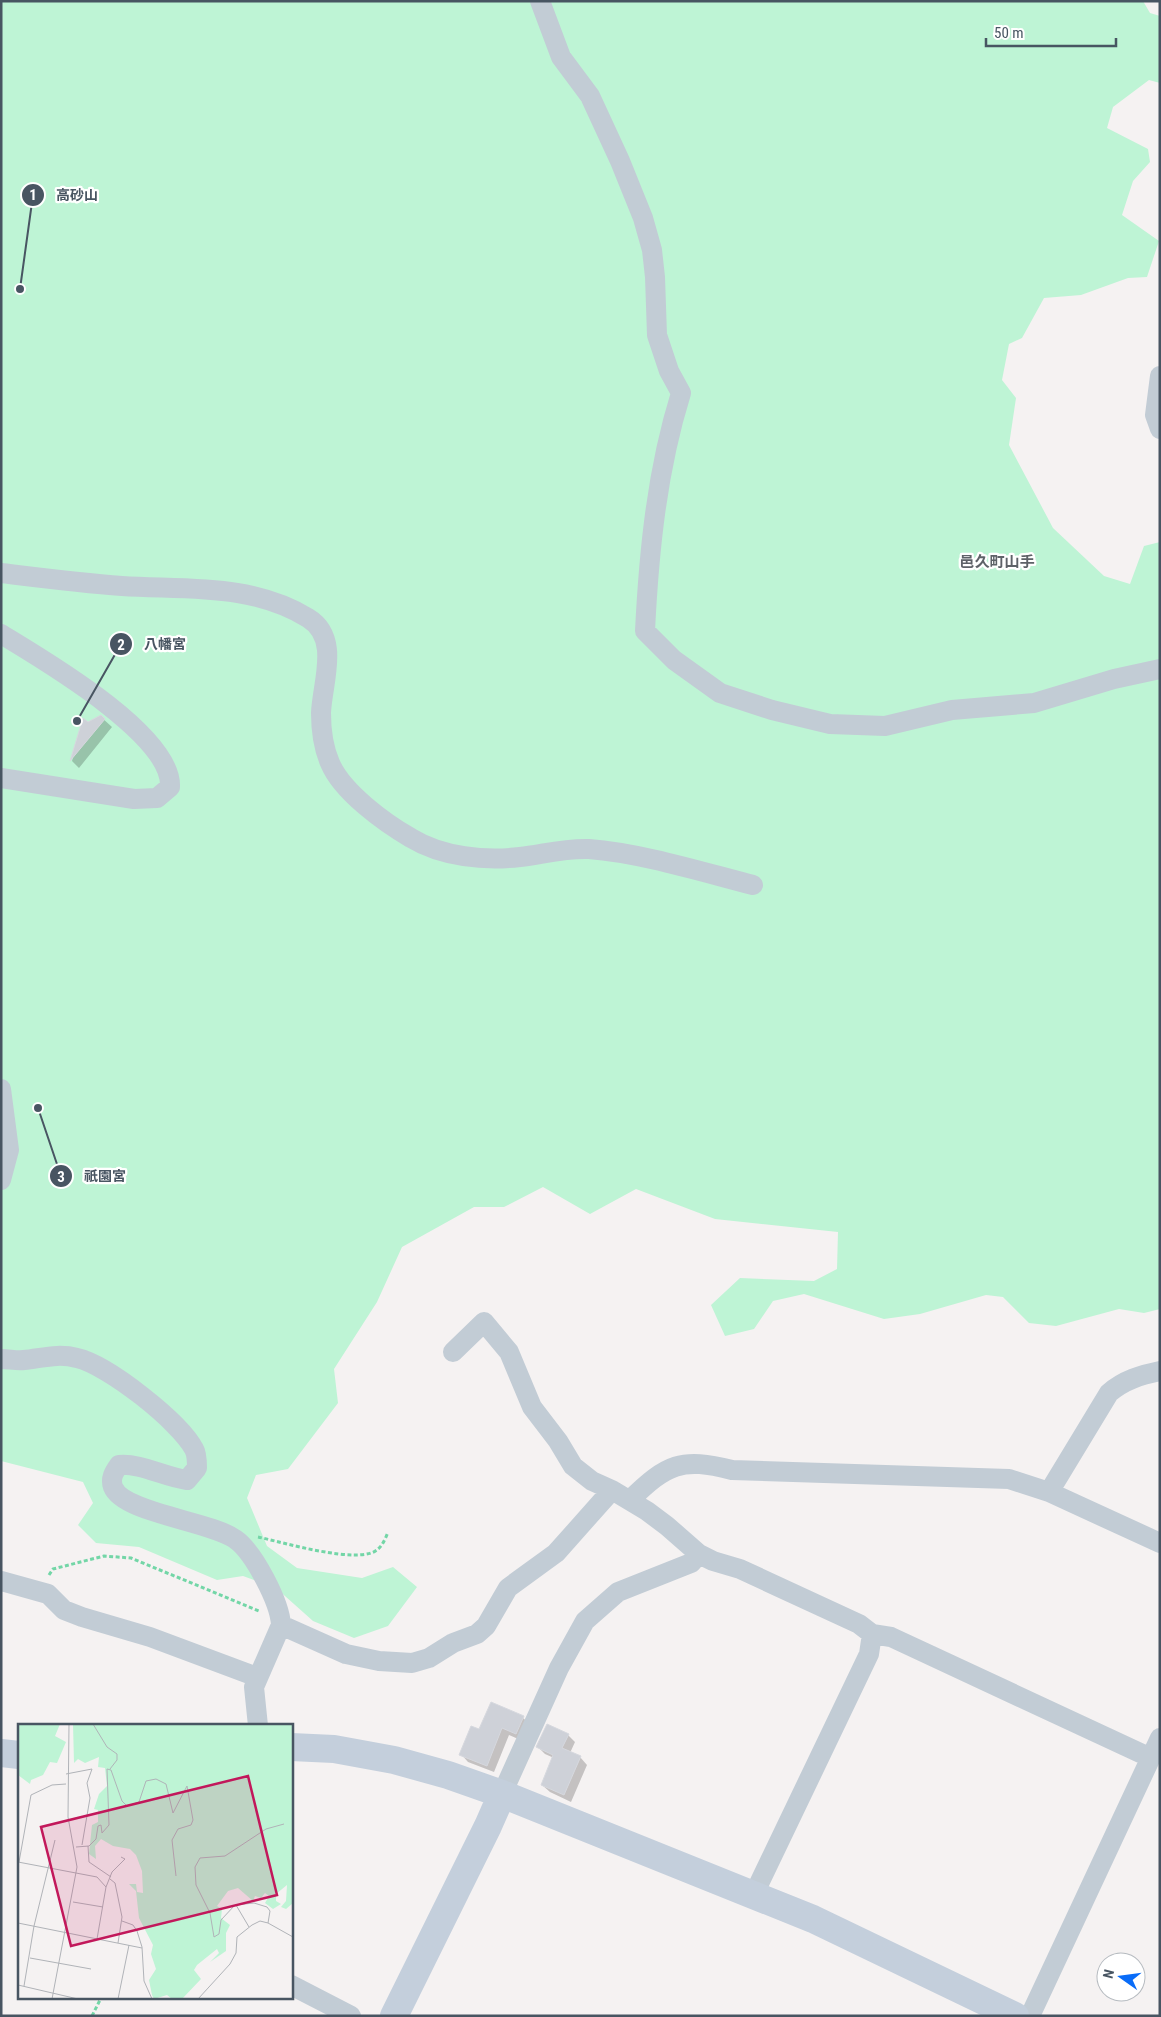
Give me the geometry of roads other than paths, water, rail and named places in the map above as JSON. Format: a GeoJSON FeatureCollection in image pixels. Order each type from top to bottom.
{"type":"FeatureCollection","features":[{"type":"Feature","properties":{"kind":"street"},"geometry":{"type":"LineString","coordinates":[[540,1],[561,57],[590,96],[620,161],[643,218],[652,250],[657,335],[669,371],[681,392],[671,423],[656,498],[648,570],[645,630],[674,660],[720,693],[772,710],[830,724],[885,726],[952,710],[1034,703],[1114,679],[1160,669]]}},
{"type":"Feature","properties":{"kind":"street"},"geometry":{"type":"LineString","coordinates":[[1160,376],[1155,415],[1160,429]]}},
{"type":"Feature","properties":{"kind":"street"},"geometry":{"type":"LineString","coordinates":[[1,573],[68,582],[222,590],[259,596],[282,604],[310,619],[325,637],[328,658],[321,711],[321,736],[331,765],[349,790],[377,816],[413,840],[444,852],[488,858],[520,856],[561,849],[619,852],[753,885]]}},
{"type":"Feature","properties":{"kind":"street"},"geometry":{"type":"LineString","coordinates":[[1,634],[59,670],[130,722],[159,756],[171,777],[170,787],[157,798],[134,800],[1,778]]}},
{"type":"Feature","properties":{"kind":"street"},"geometry":{"type":"LineString","coordinates":[[1,1090],[9,1150],[1,1180]]}},
{"type":"Feature","properties":{"kind":"street"},"geometry":{"type":"LineString","coordinates":[[453,1352],[484,1322],[509,1352],[532,1407],[558,1441],[573,1466],[592,1481],[630,1500],[667,1526],[699,1554],[713,1561],[740,1569],[859,1624],[872,1634],[891,1637],[1151,1758]]}},
{"type":"Feature","properties":{"kind":"street"},"geometry":{"type":"LineString","coordinates":[[1,1359],[22,1360],[57,1354],[79,1358],[100,1368],[132,1388],[185,1436],[196,1451],[197,1468],[187,1480],[172,1478],[129,1464],[119,1466],[113,1474],[112,1486],[118,1494],[137,1506],[214,1529],[234,1538],[250,1553],[274,1598],[281,1621],[254,1686],[258,1724]]}},
{"type":"Feature","properties":{"kind":"street"},"geometry":{"type":"LineString","coordinates":[[1049,1492],[1109,1393],[1119,1384],[1142,1375],[1160,1371]]}},
{"type":"Feature","properties":{"kind":"street"},"geometry":{"type":"LineString","coordinates":[[630,1500],[650,1480],[669,1468],[684,1464],[706,1463],[732,1470],[1002,1479],[1031,1485],[1049,1492],[1160,1544]]}},
{"type":"Feature","properties":{"kind":"street"},"geometry":{"type":"LineString","coordinates":[[281,1621],[346,1654],[379,1661],[412,1663],[429,1658],[453,1643],[477,1634],[486,1626],[508,1588],[556,1553],[612,1490]]}},
{"type":"Feature","properties":{"kind":"street"},"geometry":{"type":"LineString","coordinates":[[394,2016],[488,1826],[559,1668],[585,1621],[618,1592],[691,1563],[699,1554]]}},
{"type":"Feature","properties":{"kind":"street"},"geometry":{"type":"LineString","coordinates":[[1,1581],[48,1594],[64,1610],[82,1617],[150,1637],[257,1676]]}},
{"type":"Feature","properties":{"kind":"street"},"geometry":{"type":"LineString","coordinates":[[754,1894],[870,1654],[872,1634]]}},
{"type":"Feature","properties":{"kind":"street"},"geometry":{"type":"LineString","coordinates":[[1030,2016],[1160,1738]]}},
{"type":"Feature","properties":{"kind":"street"},"geometry":{"type":"LineString","coordinates":[[292,1747],[334,1749],[394,1760],[448,1775],[502,1794],[813,1919],[1015,2016]]}},
{"type":"Feature","properties":{"kind":"street"},"geometry":{"type":"LineString","coordinates":[[1,1753],[18,1755]]}},
{"type":"Feature","properties":{"kind":"street"},"geometry":{"type":"LineString","coordinates":[[292,1986],[351,2016]]}},
{"type":"Feature","properties":{"kind":"place","name":"高砂山"},"geometry":{"type":"Point","coordinates":[20,289]}},
{"type":"Feature","properties":{"kind":"place","name":"八幡宮"},"geometry":{"type":"Point","coordinates":[77,721]}},
{"type":"Feature","properties":{"kind":"place","name":"祇園宮"},"geometry":{"type":"Point","coordinates":[38,1108]}},
{"type":"Feature","properties":{"kind":"district","name":"邑久町山手"},"geometry":{"type":"Point","coordinates":[997,562]}}]}
